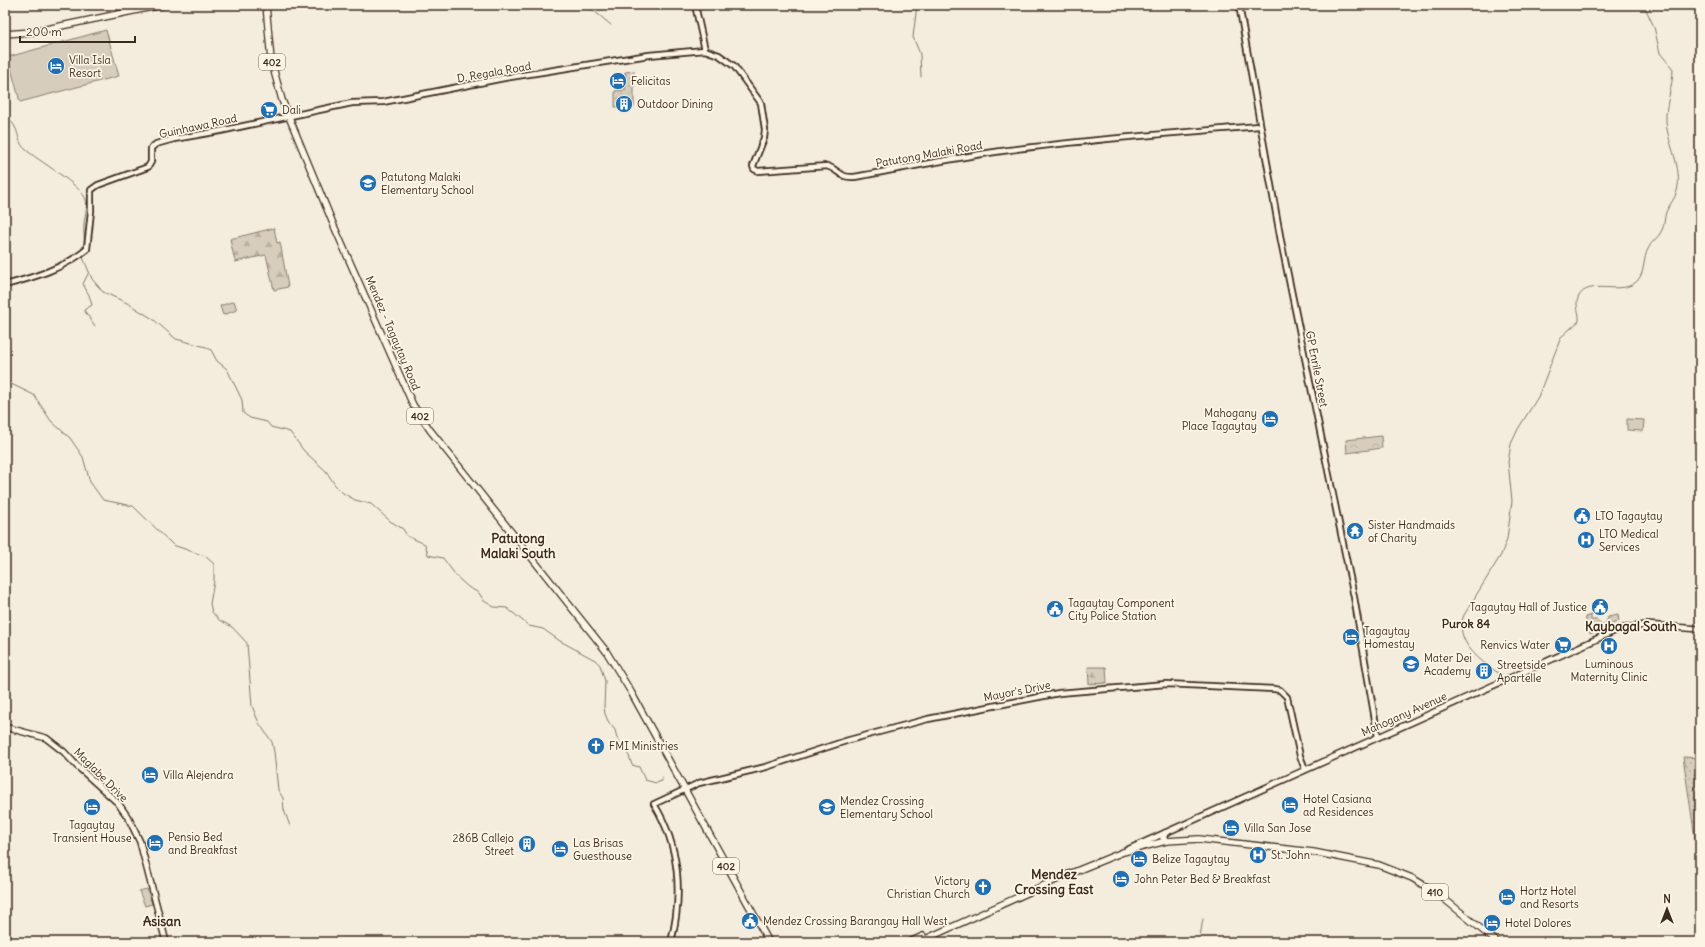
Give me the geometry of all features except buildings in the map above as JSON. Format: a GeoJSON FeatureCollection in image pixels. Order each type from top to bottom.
{"type":"FeatureCollection","features":[{"type":"Feature","properties":{"kind":"main road"},"geometry":{"type":"LineString","coordinates":[[5,34],[32,32],[162,5]]}},
{"type":"Feature","properties":{"kind":"main road","name":"402"},"geometry":{"type":"LineString","coordinates":[[266,5],[271,60],[288,116]]}},
{"type":"Feature","properties":{"kind":"main road","name":"Mendez - Tagaytay Road"},"geometry":{"type":"LineString","coordinates":[[288,116],[334,226],[413,405],[437,439],[606,651],[628,686],[769,942]]}},
{"type":"Feature","properties":{"kind":"main road","name":"Mahogany Avenue"},"geometry":{"type":"LineString","coordinates":[[1124,852],[1305,769],[1619,629],[1646,625],[1700,629]]}},
{"type":"Feature","properties":{"kind":"main road","name":"Maglabe Drive"},"geometry":{"type":"LineString","coordinates":[[5,727],[37,734],[50,741],[118,803],[129,819],[140,842],[166,942]]}},
{"type":"Feature","properties":{"kind":"main road"},"geometry":{"type":"LineString","coordinates":[[1165,833],[1163,838],[1166,841]]}},
{"type":"Feature","properties":{"kind":"main road","name":"410"},"geometry":{"type":"LineString","coordinates":[[910,942],[958,921],[975,916],[1124,852],[1166,841],[1199,838],[1344,857],[1379,865],[1412,878],[1437,893],[1498,942]]}},
{"type":"Feature","properties":{"kind":"main road"},"geometry":{"type":"LineString","coordinates":[[919,942],[975,916]]}},
{"type":"Feature","properties":{"kind":"main road","name":"410"},"geometry":{"type":"LineString","coordinates":[[928,942],[958,928],[975,916]]}},
{"type":"Feature","properties":{"kind":"street"},"geometry":{"type":"LineString","coordinates":[[695,5],[705,50]]}},
{"type":"Feature","properties":{"kind":"street","name":"GP Enrile Street"},"geometry":{"type":"LineString","coordinates":[[1239,5],[1259,126],[1289,282],[1355,604],[1378,737]]}},
{"type":"Feature","properties":{"kind":"street","name":"D. Regala Road"},"geometry":{"type":"LineString","coordinates":[[288,116],[352,103],[384,102],[504,78],[642,56],[705,50]]}},
{"type":"Feature","properties":{"kind":"street","name":"Patutong Malaki Road"},"geometry":{"type":"LineString","coordinates":[[705,50],[719,55],[734,66],[761,103],[765,130],[764,138],[753,166],[754,170],[758,171],[827,166],[836,170],[843,176],[854,177],[939,160],[1015,149],[1112,138],[1259,126]]}},
{"type":"Feature","properties":{"kind":"street","name":"Guinhawa Road"},"geometry":{"type":"LineString","coordinates":[[5,285],[41,274],[84,252],[87,249],[88,243],[92,190],[98,185],[148,167],[152,162],[151,148],[156,144],[190,135],[220,131],[288,116]]}},
{"type":"Feature","properties":{"kind":"street","name":"Mayor's Drive"},"geometry":{"type":"LineString","coordinates":[[685,789],[699,783],[766,767],[838,743],[935,718],[1068,691],[1166,684],[1280,690],[1289,703],[1300,756],[1305,769]]}},
{"type":"Feature","properties":{"kind":"street"},"geometry":{"type":"LineString","coordinates":[[671,942],[678,903],[676,869],[668,832],[654,804],[685,789]]}},
{"type":"Feature","properties":{"kind":"green space"},"geometry":{"type":"Polygon","coordinates":[[[106,30],[119,76],[20,102],[8,57],[106,30]]]}},
{"type":"Feature","properties":{"kind":"green space"},"geometry":{"type":"Polygon","coordinates":[[[634,71],[634,107],[615,107],[615,91],[625,90],[625,72],[634,71]]]}},
{"type":"Feature","properties":{"kind":"green space"},"geometry":{"type":"Polygon","coordinates":[[[274,228],[277,243],[280,242],[288,287],[274,290],[266,255],[235,262],[230,239],[274,228]]]}},
{"type":"Feature","properties":{"kind":"green space"},"geometry":{"type":"Polygon","coordinates":[[[234,301],[237,310],[223,315],[220,306],[234,301]]]}},
{"type":"Feature","properties":{"kind":"green space"},"geometry":{"type":"Polygon","coordinates":[[[1627,419],[1644,420],[1643,431],[1627,430],[1627,419]]]}},
{"type":"Feature","properties":{"kind":"green space"},"geometry":{"type":"Polygon","coordinates":[[[1381,436],[1382,448],[1347,453],[1346,440],[1381,436]]]}},
{"type":"Feature","properties":{"kind":"green space"},"geometry":{"type":"Polygon","coordinates":[[[1591,615],[1591,620],[1597,620],[1602,624],[1606,623],[1608,617],[1618,615],[1619,621],[1590,634],[1585,617],[1591,615]]]}},
{"type":"Feature","properties":{"kind":"green space"},"geometry":{"type":"Polygon","coordinates":[[[1088,667],[1106,667],[1107,683],[1089,684],[1088,667]]]}},
{"type":"Feature","properties":{"kind":"green space"},"geometry":{"type":"Polygon","coordinates":[[[1683,757],[1700,758],[1700,872],[1683,757]]]}},
{"type":"Feature","properties":{"kind":"green space"},"geometry":{"type":"Polygon","coordinates":[[[147,889],[152,904],[145,906],[139,891],[147,889]]]}},
{"type":"Feature","properties":{"kind":"waterway"},"geometry":{"type":"LineString","coordinates":[[587,5],[611,25]]}},
{"type":"Feature","properties":{"kind":"waterway"},"geometry":{"type":"LineString","coordinates":[[917,5],[913,37],[920,54],[921,77]]}},
{"type":"Feature","properties":{"kind":"waterway"},"geometry":{"type":"LineString","coordinates":[[1502,675],[1486,665],[1471,651],[1462,634],[1461,625],[1464,615],[1501,555],[1507,539],[1512,501],[1508,462],[1511,444],[1518,429],[1538,397],[1561,337],[1579,321],[1577,304],[1578,298],[1589,288],[1624,287],[1631,285],[1638,280],[1642,273],[1649,246],[1661,233],[1664,226],[1666,212],[1677,191],[1677,165],[1667,131],[1666,122],[1673,69],[1660,53],[1654,27],[1644,5]]}},
{"type":"Feature","properties":{"kind":"waterway"},"geometry":{"type":"LineString","coordinates":[[5,116],[14,125],[20,142],[25,149],[69,181],[83,194],[87,206],[84,227],[84,243],[81,252]]}},
{"type":"Feature","properties":{"kind":"waterway"},"geometry":{"type":"LineString","coordinates":[[82,255],[92,279],[103,292],[127,303],[153,319],[176,339],[206,347],[211,350],[217,361],[227,369],[242,400],[243,413],[250,418],[267,422],[271,427],[290,432],[304,451],[326,471],[335,485],[343,493],[355,500],[371,504],[390,521],[403,529],[406,534]]}},
{"type":"Feature","properties":{"kind":"waterway"},"geometry":{"type":"LineString","coordinates":[[89,272],[83,284],[92,305],[84,310],[95,326]]}},
{"type":"Feature","properties":{"kind":"waterway"},"geometry":{"type":"LineString","coordinates":[[5,381],[34,395],[51,421],[70,438],[83,457],[90,482],[103,500],[133,506],[173,545],[205,556],[214,564],[214,581],[210,604],[212,612],[219,620],[232,627],[247,643],[252,706],[259,723],[272,742],[278,790],[283,798],[284,810],[290,826]]}},
{"type":"Feature","properties":{"kind":"waterway"},"geometry":{"type":"LineString","coordinates":[[407,536],[425,544],[428,555],[443,558],[457,577],[468,587],[479,593],[484,601],[494,607],[507,608],[529,626],[543,629],[560,641],[595,660],[600,665],[605,681],[605,714],[615,730],[617,738],[629,756],[632,765],[639,767],[645,780],[656,783],[662,781],[662,777]]}},
{"type":"Feature","properties":{"kind":"waterway"},"geometry":{"type":"LineString","coordinates":[[1199,942],[1203,919]]}},
{"type":"Feature","properties":{"kind":"place","name":"Villa Isla Resort"},"geometry":{"type":"Point","coordinates":[56,66]}},
{"type":"Feature","properties":{"kind":"place","name":"Felicitas"},"geometry":{"type":"Point","coordinates":[618,81]}},
{"type":"Feature","properties":{"kind":"place","name":"Outdoor Dining"},"geometry":{"type":"Point","coordinates":[624,104]}},
{"type":"Feature","properties":{"kind":"place","name":"Dali"},"geometry":{"type":"Point","coordinates":[269,110]}},
{"type":"Feature","properties":{"kind":"place","name":"Patutong Malaki Elementary School"},"geometry":{"type":"Point","coordinates":[368,183]}},
{"type":"Feature","properties":{"kind":"place","name":"Mahogany Place Tagaytay"},"geometry":{"type":"Point","coordinates":[1270,419]}},
{"type":"Feature","properties":{"kind":"place","name":"LTO Tagaytay"},"geometry":{"type":"Point","coordinates":[1582,516]}},
{"type":"Feature","properties":{"kind":"place","name":"Sister Handmaids of Charity"},"geometry":{"type":"Point","coordinates":[1355,531]}},
{"type":"Feature","properties":{"kind":"place","name":"LTO Medical Services"},"geometry":{"type":"Point","coordinates":[1586,540]}},
{"type":"Feature","properties":{"kind":"place","name":"Tagaytay Hall of Justice"},"geometry":{"type":"Point","coordinates":[1600,607]}},
{"type":"Feature","properties":{"kind":"place","name":"Tagaytay Component City Police Station"},"geometry":{"type":"Point","coordinates":[1055,609]}},
{"type":"Feature","properties":{"kind":"place","name":"Tagaytay Homestay"},"geometry":{"type":"Point","coordinates":[1351,637]}},
{"type":"Feature","properties":{"kind":"place","name":"Renvics Water"},"geometry":{"type":"Point","coordinates":[1563,645]}},
{"type":"Feature","properties":{"kind":"place","name":"Luminous Maternity Clinic"},"geometry":{"type":"Point","coordinates":[1609,646]}},
{"type":"Feature","properties":{"kind":"place","name":"Mater Dei Academy"},"geometry":{"type":"Point","coordinates":[1411,664]}},
{"type":"Feature","properties":{"kind":"place","name":"Streetside Apartelle"},"geometry":{"type":"Point","coordinates":[1484,671]}},
{"type":"Feature","properties":{"kind":"place","name":"FMI Ministries"},"geometry":{"type":"Point","coordinates":[596,746]}},
{"type":"Feature","properties":{"kind":"place","name":"Villa Alejendra"},"geometry":{"type":"Point","coordinates":[150,775]}},
{"type":"Feature","properties":{"kind":"place","name":"Hotel Casiana ad Residences"},"geometry":{"type":"Point","coordinates":[1290,805]}},
{"type":"Feature","properties":{"kind":"place","name":"Tagaytay Transient House"},"geometry":{"type":"Point","coordinates":[92,807]}},
{"type":"Feature","properties":{"kind":"place","name":"Mendez Crossing Elementary School"},"geometry":{"type":"Point","coordinates":[827,807]}},
{"type":"Feature","properties":{"kind":"place","name":"Villa San Jose"},"geometry":{"type":"Point","coordinates":[1231,828]}},
{"type":"Feature","properties":{"kind":"place","name":"Pensio Bed and Breakfast"},"geometry":{"type":"Point","coordinates":[155,843]}},
{"type":"Feature","properties":{"kind":"place","name":"286B Callejo Street"},"geometry":{"type":"Point","coordinates":[527,844]}},
{"type":"Feature","properties":{"kind":"place","name":"Las Brisas Guesthouse"},"geometry":{"type":"Point","coordinates":[560,849]}},
{"type":"Feature","properties":{"kind":"place","name":"St. John"},"geometry":{"type":"Point","coordinates":[1258,855]}},
{"type":"Feature","properties":{"kind":"place","name":"Belize Tagaytay"},"geometry":{"type":"Point","coordinates":[1139,859]}},
{"type":"Feature","properties":{"kind":"place","name":"John Peter Bed & Breakfast"},"geometry":{"type":"Point","coordinates":[1121,879]}},
{"type":"Feature","properties":{"kind":"place","name":"Victory Christian Church"},"geometry":{"type":"Point","coordinates":[983,887]}},
{"type":"Feature","properties":{"kind":"place","name":"Hortz Hotel and Resorts"},"geometry":{"type":"Point","coordinates":[1507,897]}},
{"type":"Feature","properties":{"kind":"place","name":"Mendez Crossing Barangay Hall West"},"geometry":{"type":"Point","coordinates":[750,921]}},
{"type":"Feature","properties":{"kind":"place","name":"Hotel Dolores"},"geometry":{"type":"Point","coordinates":[1492,923]}},
{"type":"Feature","properties":{"kind":"district","name":"Patutong Malaki South"},"geometry":{"type":"Point","coordinates":[518,546]}},
{"type":"Feature","properties":{"kind":"district","name":"Purok 84"},"geometry":{"type":"Point","coordinates":[1466,624]}},
{"type":"Feature","properties":{"kind":"district","name":"Kaybagal South"},"geometry":{"type":"Point","coordinates":[1631,626]}},
{"type":"Feature","properties":{"kind":"district","name":"Mendez Crossing East"},"geometry":{"type":"Point","coordinates":[1054,882]}},
{"type":"Feature","properties":{"kind":"district","name":"Asisan"},"geometry":{"type":"Point","coordinates":[162,921]}}]}
